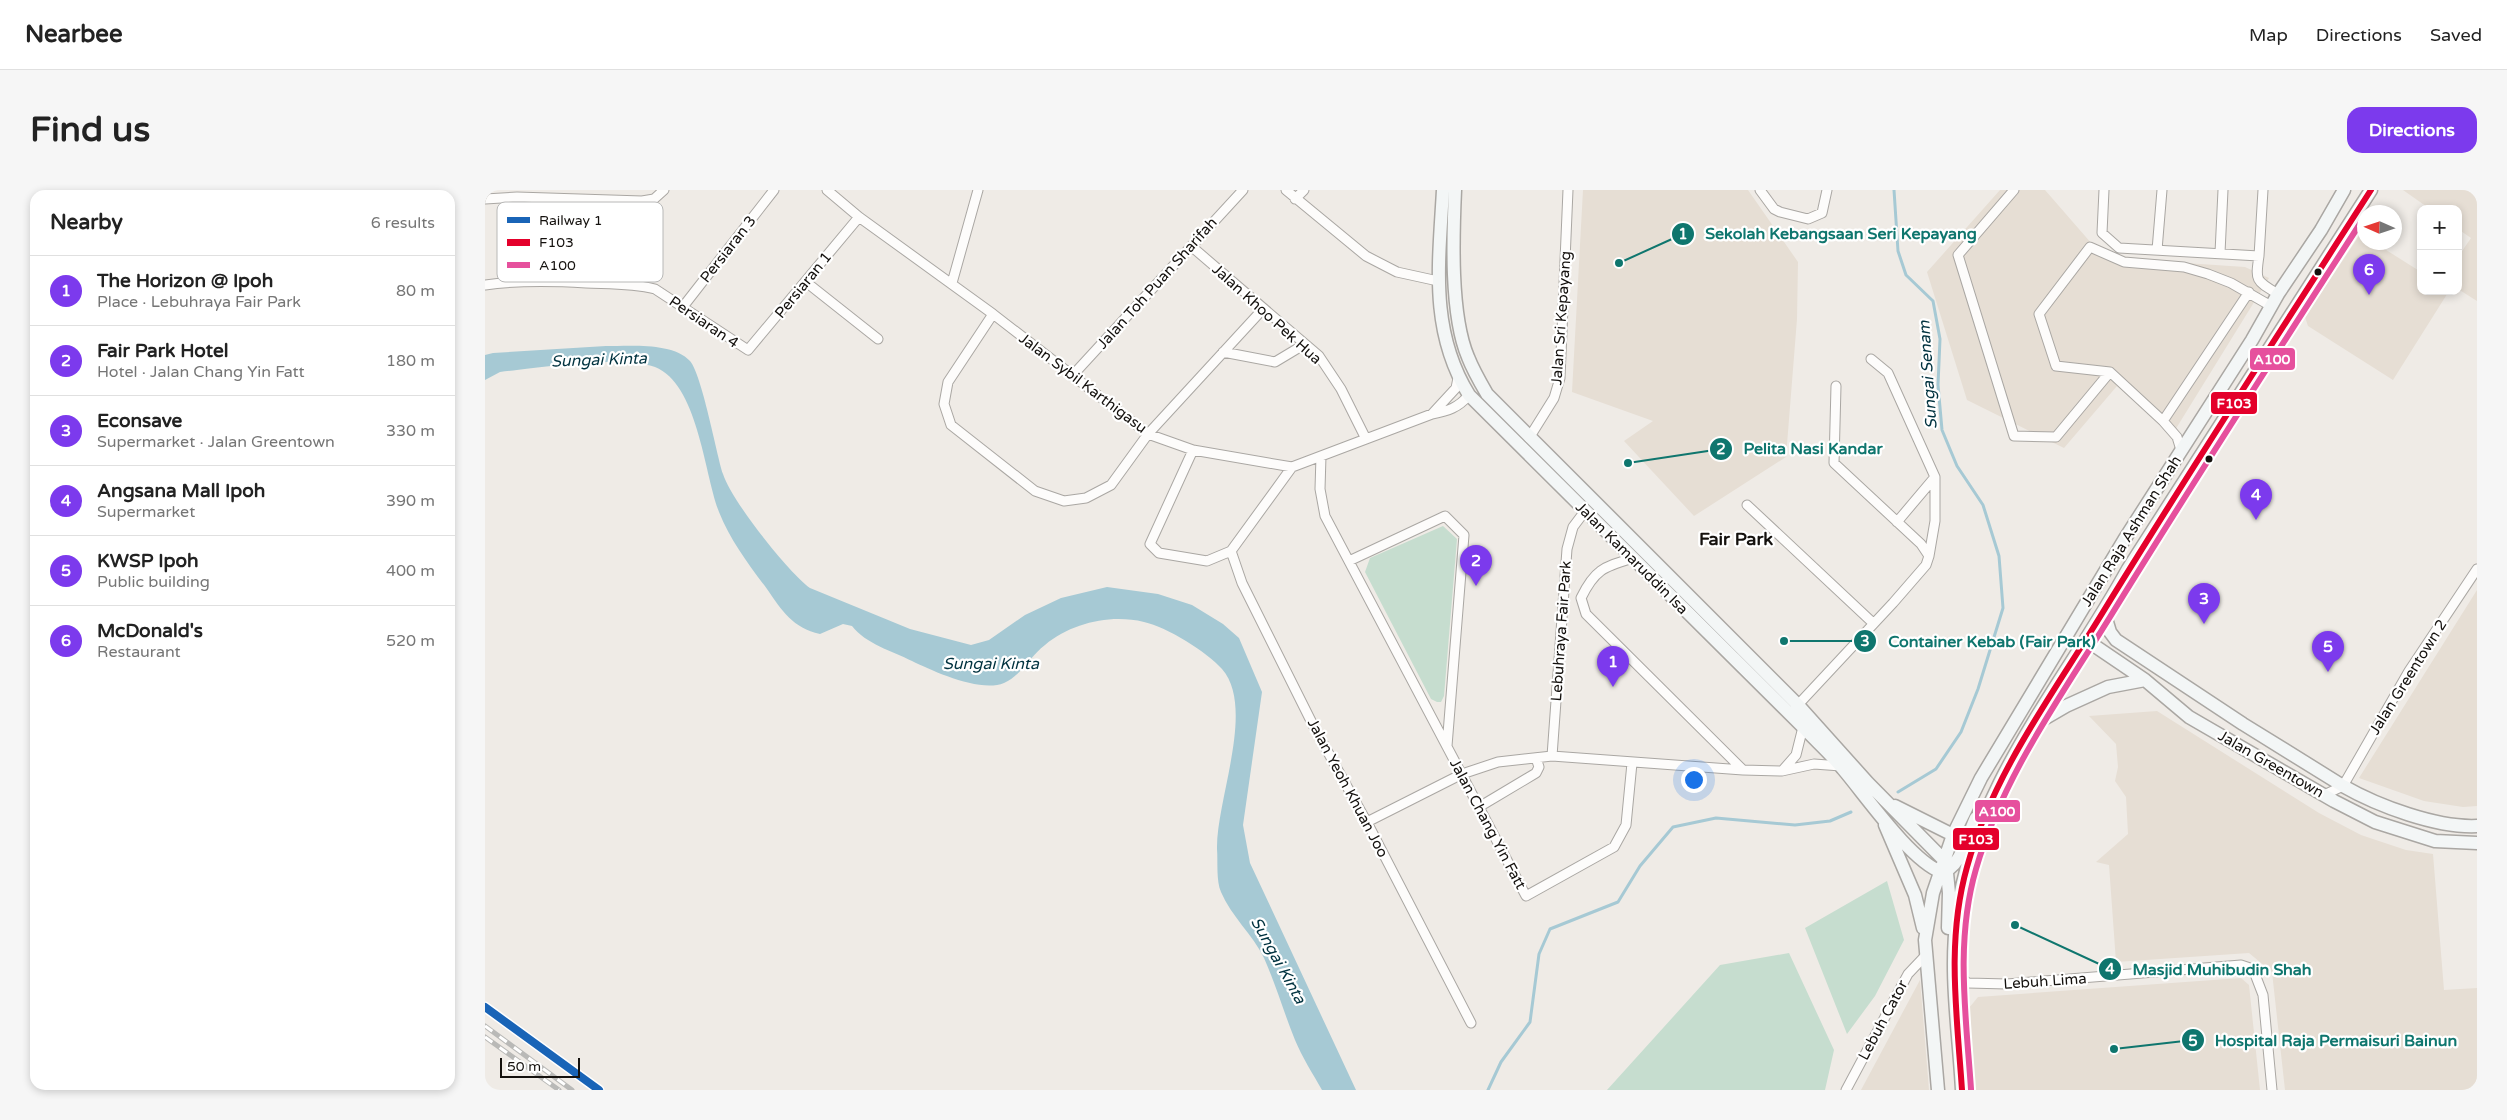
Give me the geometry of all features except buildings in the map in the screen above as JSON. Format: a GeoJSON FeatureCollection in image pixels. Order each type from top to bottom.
{"type":"FeatureCollection","features":[{"type":"Feature","properties":{"kind":"main road","name":"Jalan Kamaruddin Isa"},"geometry":{"type":"LineString","coordinates":[[1443,190],[1438,281],[1439,311],[1448,350],[1458,378],[1469,395],[1633,558],[1794,710],[1803,727],[1881,805]]}},
{"type":"Feature","properties":{"kind":"main road","name":"Jalan Kamaruddin Isa"},"geometry":{"type":"LineString","coordinates":[[1455,190],[1455,282],[1458,312],[1467,356],[1487,394],[1794,710],[1881,805],[1911,850],[1928,864],[1945,868]]}},
{"type":"Feature","properties":{"kind":"main road","name":"Jalan Raja Ashman Shah"},"geometry":{"type":"LineString","coordinates":[[1938,1090],[1925,940],[1929,908],[1945,868],[1953,835],[1981,778],[2124,540],[2252,340],[2278,294],[2321,230],[2344,190]]}},
{"type":"Feature","properties":{"kind":"main road"},"geometry":{"type":"LineString","coordinates":[[2321,230],[2352,190]]}},
{"type":"Feature","properties":{"kind":"main road","name":"Jalan Raja Ashman Shah"},"geometry":{"type":"LineString","coordinates":[[1962,1090],[1954,952],[1958,909],[1979,827],[2018,747],[2104,612],[2128,569],[2371,190]]}},
{"type":"Feature","properties":{"kind":"main road"},"geometry":{"type":"LineString","coordinates":[[1438,281],[1446,288],[1458,312]]}},
{"type":"Feature","properties":{"kind":"main road"},"geometry":{"type":"LineString","coordinates":[[2252,340],[2265,334],[2274,339]]}},
{"type":"Feature","properties":{"kind":"main road"},"geometry":{"type":"LineString","coordinates":[[1467,356],[1464,365],[1471,384],[1469,395]]}},
{"type":"Feature","properties":{"kind":"main road"},"geometry":{"type":"LineString","coordinates":[[1521,448],[1529,438]]}},
{"type":"Feature","properties":{"kind":"main road"},"geometry":{"type":"LineString","coordinates":[[2086,640],[2089,623],[2118,570],[2124,540]]}},
{"type":"Feature","properties":{"kind":"main road","name":"Jalan Greentown"},"geometry":{"type":"LineString","coordinates":[[2104,612],[2110,632],[2116,640],[2243,724],[2360,796],[2408,815],[2466,826],[2477,826]]}},
{"type":"Feature","properties":{"kind":"main road","name":"Jalan Greentown"},"geometry":{"type":"LineString","coordinates":[[2086,640],[2145,680],[2189,717],[2324,795],[2375,822],[2435,842],[2477,843]]}},
{"type":"Feature","properties":{"kind":"main road"},"geometry":{"type":"LineString","coordinates":[[2032,726],[2066,706],[2108,687],[2145,680]]}},
{"type":"Feature","properties":{"kind":"main road"},"geometry":{"type":"LineString","coordinates":[[1954,952],[1949,937],[1945,868],[1960,857],[1966,837],[1998,774],[2018,747]]}},
{"type":"Feature","properties":{"kind":"main road"},"geometry":{"type":"LineString","coordinates":[[1881,805],[1953,835]]}},
{"type":"Feature","properties":{"kind":"main road"},"geometry":{"type":"LineString","coordinates":[[1881,805],[1915,895],[1925,940]]}},
{"type":"Feature","properties":{"kind":"street"},"geometry":{"type":"LineString","coordinates":[[485,199],[517,193],[641,201],[654,200],[664,190]]}},
{"type":"Feature","properties":{"kind":"street","name":"Persiaran 3"},"geometry":{"type":"LineString","coordinates":[[682,308],[774,190]]}},
{"type":"Feature","properties":{"kind":"street","name":"Jalan Sybil Karthigasu"},"geometry":{"type":"LineString","coordinates":[[827,190],[859,217],[952,283],[1148,434],[1193,450],[1292,467]]}},
{"type":"Feature","properties":{"kind":"street"},"geometry":{"type":"LineString","coordinates":[[952,283],[978,190]]}},
{"type":"Feature","properties":{"kind":"street","name":"Jalan Toh Puan Sharifah"},"geometry":{"type":"LineString","coordinates":[[1072,376],[1243,190]]}},
{"type":"Feature","properties":{"kind":"street"},"geometry":{"type":"LineString","coordinates":[[1286,190],[1366,256],[1397,272],[1438,281]]}},
{"type":"Feature","properties":{"kind":"street"},"geometry":{"type":"LineString","coordinates":[[1295,199],[1304,190]]}},
{"type":"Feature","properties":{"kind":"street","name":"Jalan Sri Kepayang"},"geometry":{"type":"LineString","coordinates":[[1529,438],[1554,398],[1560,378],[1568,190]]}},
{"type":"Feature","properties":{"kind":"street"},"geometry":{"type":"LineString","coordinates":[[1760,190],[1774,209],[1808,219],[1822,213],[1827,190]]}},
{"type":"Feature","properties":{"kind":"street"},"geometry":{"type":"LineString","coordinates":[[2014,190],[1958,255],[2014,436],[2056,437],[2110,372]]}},
{"type":"Feature","properties":{"kind":"street"},"geometry":{"type":"LineString","coordinates":[[2104,190],[2102,233],[2119,248],[2259,256]]}},
{"type":"Feature","properties":{"kind":"street"},"geometry":{"type":"LineString","coordinates":[[2157,250],[2162,190]]}},
{"type":"Feature","properties":{"kind":"street"},"geometry":{"type":"LineString","coordinates":[[2219,253],[2223,190]]}},
{"type":"Feature","properties":{"kind":"street"},"geometry":{"type":"LineString","coordinates":[[2263,190],[2257,279],[2259,283],[2278,294]]}},
{"type":"Feature","properties":{"kind":"street","name":"Persiaran 1"},"geometry":{"type":"LineString","coordinates":[[745,349],[751,349],[859,217]]}},
{"type":"Feature","properties":{"kind":"street","name":"Jalan Khoo Pek Hua"},"geometry":{"type":"LineString","coordinates":[[1191,246],[1319,356],[1341,389],[1366,439]]}},
{"type":"Feature","properties":{"kind":"street"},"geometry":{"type":"LineString","coordinates":[[2181,450],[2177,437],[2163,421],[2110,372],[2056,366],[2039,314],[2090,247],[2124,262],[2184,267],[2208,274],[2249,292],[2271,306]]}},
{"type":"Feature","properties":{"kind":"street","name":"Persiaran 4"},"geometry":{"type":"LineString","coordinates":[[485,285],[508,282]]}},
{"type":"Feature","properties":{"kind":"street","name":"Persiaran 4"},"geometry":{"type":"LineString","coordinates":[[540,282],[639,286],[655,289],[745,349]]}},
{"type":"Feature","properties":{"kind":"street"},"geometry":{"type":"LineString","coordinates":[[806,282],[878,339]]}},
{"type":"Feature","properties":{"kind":"street"},"geometry":{"type":"LineString","coordinates":[[2163,421],[2249,292]]}},
{"type":"Feature","properties":{"kind":"street"},"geometry":{"type":"LineString","coordinates":[[993,314],[948,382],[944,404],[951,424],[1035,491],[1064,501],[1086,498],[1111,485],[1148,434],[1263,309]]}},
{"type":"Feature","properties":{"kind":"street"},"geometry":{"type":"LineString","coordinates":[[1223,352],[1275,362],[1305,344]]}},
{"type":"Feature","properties":{"kind":"street"},"geometry":{"type":"LineString","coordinates":[[1794,710],[1926,565],[1929,556],[1935,520],[1935,477],[1887,374],[1871,359]]}},
{"type":"Feature","properties":{"kind":"street"},"geometry":{"type":"LineString","coordinates":[[1432,414],[1456,388],[1458,378]]}},
{"type":"Feature","properties":{"kind":"street"},"geometry":{"type":"LineString","coordinates":[[1836,386],[1833,462],[1897,522],[1929,556]]}},
{"type":"Feature","properties":{"kind":"street"},"geometry":{"type":"LineString","coordinates":[[1193,450],[1150,544],[1159,553],[1207,561],[1231,551],[1292,467],[1432,414],[1460,406],[1469,395]]}},
{"type":"Feature","properties":{"kind":"street","name":"Jalan Chang Yin Fatt"},"geometry":{"type":"LineString","coordinates":[[1321,456],[1320,489],[1325,516],[1526,896],[1614,847],[1627,825],[1632,763]]}},
{"type":"Feature","properties":{"kind":"street"},"geometry":{"type":"LineString","coordinates":[[1897,522],[1935,477]]}},
{"type":"Feature","properties":{"kind":"street"},"geometry":{"type":"LineString","coordinates":[[1747,505],[1873,623]]}},
{"type":"Feature","properties":{"kind":"street","name":"Lebuhraya Fair Park"},"geometry":{"type":"LineString","coordinates":[[1551,756],[1567,549],[1573,527],[1585,511]]}},
{"type":"Feature","properties":{"kind":"street","name":"Jalan Chang Yin Fatt"},"geometry":{"type":"LineString","coordinates":[[1349,561],[1445,516],[1464,535],[1447,746]]}},
{"type":"Feature","properties":{"kind":"street","name":"Jalan Yeoh Khuan Joo"},"geometry":{"type":"LineString","coordinates":[[1231,551],[1246,592],[1314,727],[1367,822],[1471,1023]]}},
{"type":"Feature","properties":{"kind":"street"},"geometry":{"type":"LineString","coordinates":[[1633,558],[1604,568],[1590,580],[1581,598],[1586,614],[1743,770]]}},
{"type":"Feature","properties":{"kind":"street","name":"Jalan Greentown 2"},"geometry":{"type":"LineString","coordinates":[[2343,786],[2409,671],[2477,569]]}},
{"type":"Feature","properties":{"kind":"street"},"geometry":{"type":"LineString","coordinates":[[1781,772],[1796,755],[1803,727]]}},
{"type":"Feature","properties":{"kind":"street"},"geometry":{"type":"LineString","coordinates":[[1367,822],[1462,774],[1498,762],[1551,756],[1781,772],[1814,764],[1841,766]]}},
{"type":"Feature","properties":{"kind":"street"},"geometry":{"type":"LineString","coordinates":[[1479,806],[1536,773],[1539,767],[1536,758]]}},
{"type":"Feature","properties":{"kind":"street"},"geometry":{"type":"LineString","coordinates":[[2324,795],[2343,786],[2347,807]]}},
{"type":"Feature","properties":{"kind":"street","name":"Lebuh Cator"},"geometry":{"type":"LineString","coordinates":[[1846,1090],[1908,974],[1926,955]]}},
{"type":"Feature","properties":{"kind":"street","name":"Lebuh Lima"},"geometry":{"type":"LineString","coordinates":[[1955,973],[1969,983],[1982,984],[2058,981],[2241,966],[2253,969],[2263,995],[2272,1090]]}},
{"type":"Feature","properties":{"kind":"shaded area"},"geometry":{"type":"Polygon","coordinates":[[[1583,190],[1748,190],[1798,262],[1797,319],[1786,457],[1694,516],[1624,441],[1653,421],[1572,392],[1583,190]]]}},
{"type":"Feature","properties":{"kind":"shaded area"},"geometry":{"type":"Polygon","coordinates":[[[2000,190],[2045,190],[2092,244],[2126,259],[2245,267],[2269,278],[2172,435],[2117,386],[2064,448],[1967,400],[1927,272],[2000,190]]]}},
{"type":"Feature","properties":{"kind":"shaded area"},"geometry":{"type":"Polygon","coordinates":[[[2403,190],[2477,190],[2477,301],[2462,292],[2462,251],[2471,238],[2462,232],[2462,205],[2424,205],[2403,190]]]}},
{"type":"Feature","properties":{"kind":"shaded area"},"geometry":{"type":"Polygon","coordinates":[[[2357,239],[2357,250],[2386,250],[2417,269],[2417,295],[2446,295],[2393,380],[2308,326],[2305,317],[2357,239]]]}},
{"type":"Feature","properties":{"kind":"shaded area"},"geometry":{"type":"Polygon","coordinates":[[[2477,590],[2477,806],[2463,807],[2424,801],[2359,778],[2477,590]]]}},
{"type":"Feature","properties":{"kind":"shaded area"},"geometry":{"type":"Polygon","coordinates":[[[2157,711],[2319,813],[2361,835],[2406,850],[2433,854],[2444,990],[2477,988],[2477,1090],[2285,1090],[2272,972],[2249,953],[2116,962],[2109,865],[2096,862],[2128,834],[2126,797],[2115,781],[2118,767],[2116,744],[2089,716],[2157,711]]]}},
{"type":"Feature","properties":{"kind":"shaded area"},"geometry":{"type":"Polygon","coordinates":[[[2241,978],[2249,985],[2260,1090],[1975,1090],[1969,1008],[1978,997],[2241,978]]]}},
{"type":"Feature","properties":{"kind":"shaded area"},"geometry":{"type":"Polygon","coordinates":[[[1920,980],[1929,1090],[1861,1090],[1920,980]]]}},
{"type":"Feature","properties":{"kind":"green space"},"geometry":{"type":"Polygon","coordinates":[[[1443,526],[1457,539],[1444,696],[1441,702],[1437,702],[1431,699],[1365,572],[1370,558],[1443,526]]]}},
{"type":"Feature","properties":{"kind":"green space"},"geometry":{"type":"Polygon","coordinates":[[[1887,881],[1904,940],[1875,996],[1847,1034],[1805,928],[1887,881]]]}},
{"type":"Feature","properties":{"kind":"green space"},"geometry":{"type":"Polygon","coordinates":[[[1789,953],[1834,1050],[1825,1090],[1607,1090],[1720,965],[1789,953]]]}},
{"type":"Feature","properties":{"kind":"water","name":"Sungai Kinta"},"geometry":{"type":"Polygon","coordinates":[[[606,346],[650,346],[662,348],[682,355],[690,361],[699,381],[723,474],[728,486],[761,535],[800,580],[810,588],[910,629],[971,645],[989,640],[1025,615],[1061,598],[1107,587],[1158,594],[1192,605],[1223,624],[1239,638],[1262,692],[1243,825],[1250,863],[1356,1090],[1322,1090],[1295,1040],[1264,958],[1230,909],[1219,887],[1218,829],[1232,755],[1235,707],[1232,686],[1222,669],[1215,662],[1186,641],[1164,629],[1131,620],[1105,620],[1079,626],[1056,637],[1040,649],[1010,680],[994,685],[982,685],[957,680],[932,670],[864,638],[852,626],[843,624],[820,634],[802,628],[789,618],[734,542],[719,512],[690,410],[681,391],[669,377],[655,367],[622,362],[601,362],[500,372],[485,380],[485,355],[606,346]]]}},
{"type":"Feature","properties":{"kind":"waterway","name":"Sungai Senam"},"geometry":{"type":"LineString","coordinates":[[1894,190],[1898,251],[1906,275],[1933,301],[1940,339],[1938,385],[1942,430],[1957,466],[1983,505],[1999,556],[2003,608],[1978,689],[1961,732],[1936,769],[1898,792]]}},
{"type":"Feature","properties":{"kind":"waterway","name":"Sungai Senam"},"geometry":{"type":"LineString","coordinates":[[1488,1090],[1501,1062],[1530,1022],[1539,954],[1550,929],[1618,902],[1640,866],[1673,827],[1716,818],[1795,825],[1830,821],[1851,812]]}},
{"type":"Feature","properties":{"kind":"railway"},"geometry":{"type":"LineString","coordinates":[[485,1026],[572,1090]]}},
{"type":"Feature","properties":{"kind":"railway"},"geometry":{"type":"LineString","coordinates":[[485,1037],[559,1090]]}},
{"type":"Feature","properties":{"kind":"rail line","name":"1"},"geometry":{"type":"LineString","coordinates":[[485,1007],[599,1090]]}},
{"type":"Feature","properties":{"kind":"transit line","name":"F103"},"geometry":{"type":"LineString","coordinates":[[1962,1090],[1955,978],[1957,923],[1967,867],[1978,832],[1992,799],[2008,767],[2045,704],[2202,453],[2371,190]]}},
{"type":"Feature","properties":{"kind":"transit line","name":"A100"},"geometry":{"type":"LineString","coordinates":[[1971,1089],[1964,979],[1966,923],[1976,869],[1987,835],[2001,802],[2034,738],[2204,466],[2357,228]]}},
{"type":"Feature","properties":{"kind":"place","name":"Sekolah Kebangsaan Seri Kepayang"},"geometry":{"type":"Point","coordinates":[1619,263]}},
{"type":"Feature","properties":{"kind":"place","name":"McDonald's"},"geometry":{"type":"Point","coordinates":[2369,295]}},
{"type":"Feature","properties":{"kind":"place","name":"Pelita Nasi Kandar"},"geometry":{"type":"Point","coordinates":[1628,463]}},
{"type":"Feature","properties":{"kind":"place","name":"Angsana Mall Ipoh"},"geometry":{"type":"Point","coordinates":[2256,520]}},
{"type":"Feature","properties":{"kind":"place","name":"Fair Park Hotel"},"geometry":{"type":"Point","coordinates":[1476,586]}},
{"type":"Feature","properties":{"kind":"place","name":"Econsave"},"geometry":{"type":"Point","coordinates":[2204,624]}},
{"type":"Feature","properties":{"kind":"place","name":"Container Kebab (Fair Park)"},"geometry":{"type":"Point","coordinates":[1784,641]}},
{"type":"Feature","properties":{"kind":"place","name":"KWSP Ipoh"},"geometry":{"type":"Point","coordinates":[2328,672]}},
{"type":"Feature","properties":{"kind":"place","name":"The Horizon @ Ipoh"},"geometry":{"type":"Point","coordinates":[1613,687]}},
{"type":"Feature","properties":{"kind":"place","name":"Masjid Muhibudin Shah"},"geometry":{"type":"Point","coordinates":[2015,925]}},
{"type":"Feature","properties":{"kind":"place","name":"Hospital Raja Permaisuri Bainun"},"geometry":{"type":"Point","coordinates":[2114,1049]}},
{"type":"Feature","properties":{"kind":"district","name":"Fair Park"},"geometry":{"type":"Point","coordinates":[1736,539]}}]}
